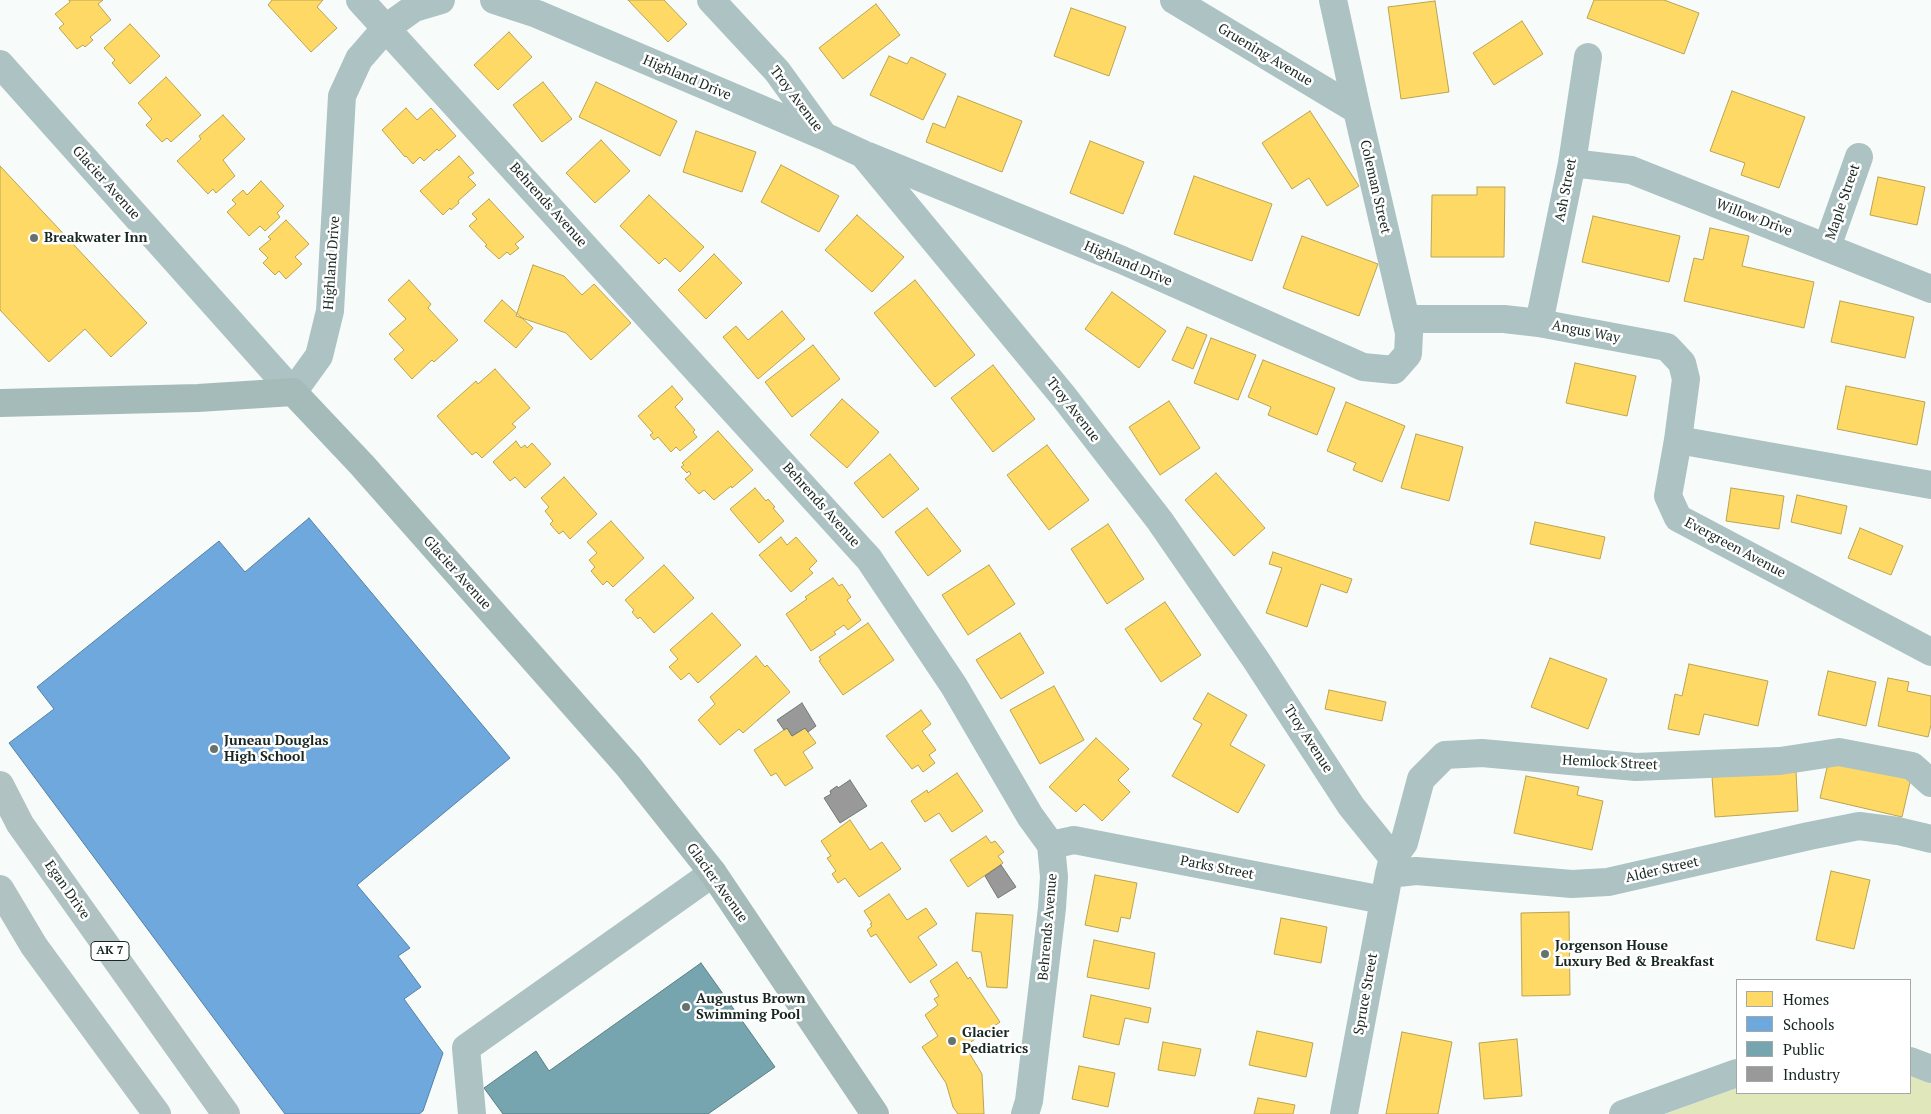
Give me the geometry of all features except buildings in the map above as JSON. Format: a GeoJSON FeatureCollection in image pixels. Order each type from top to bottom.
{"type":"FeatureCollection","features":[{"type":"Feature","properties":{"kind":"highway","name":"Egan Drive"},"geometry":{"type":"LineString","coordinates":[[0,785],[20,824],[226,1114]]}},
{"type":"Feature","properties":{"kind":"highway"},"geometry":{"type":"LineString","coordinates":[[0,889],[34,946],[157,1114]]}},
{"type":"Feature","properties":{"kind":"main road"},"geometry":{"type":"LineString","coordinates":[[0,403],[198,398],[293,392]]}},
{"type":"Feature","properties":{"kind":"main road","name":"Glacier Avenue"},"geometry":{"type":"LineString","coordinates":[[293,392],[369,473],[628,766],[713,873],[875,1114]]}},
{"type":"Feature","properties":{"kind":"street","name":"Behrends Avenue"},"geometry":{"type":"LineString","coordinates":[[360,0],[869,559],[954,686],[1030,816],[1051,845],[1054,877],[1052,908],[1029,1101],[1025,1114]]}},
{"type":"Feature","properties":{"kind":"street","name":"Highland Drive"},"geometry":{"type":"LineString","coordinates":[[293,392],[319,356],[330,310],[342,96],[359,59],[386,28],[414,8],[441,0]]}},
{"type":"Feature","properties":{"kind":"street","name":"Highland Drive"},"geometry":{"type":"LineString","coordinates":[[494,0],[537,14],[824,136]]}},
{"type":"Feature","properties":{"kind":"street","name":"Troy Avenue"},"geometry":{"type":"LineString","coordinates":[[711,0],[777,71],[824,136],[863,154],[1064,397],[1160,521],[1262,668],[1391,866]]}},
{"type":"Feature","properties":{"kind":"street","name":"Gruening Avenue"},"geometry":{"type":"LineString","coordinates":[[1174,0],[1357,110]]}},
{"type":"Feature","properties":{"kind":"street","name":"Coleman Street"},"geometry":{"type":"LineString","coordinates":[[1333,0],[1409,333],[1408,354],[1394,370]]}},
{"type":"Feature","properties":{"kind":"street","name":"Ash Street"},"geometry":{"type":"LineString","coordinates":[[1539,323],[1572,163],[1588,57]]}},
{"type":"Feature","properties":{"kind":"street","name":"Glacier Avenue"},"geometry":{"type":"LineString","coordinates":[[0,64],[293,392]]}},
{"type":"Feature","properties":{"kind":"street","name":"Highland Drive"},"geometry":{"type":"LineString","coordinates":[[863,154],[1122,260],[1363,367],[1394,370]]}},
{"type":"Feature","properties":{"kind":"street","name":"Maple Street"},"geometry":{"type":"LineString","coordinates":[[1827,247],[1859,157]]}},
{"type":"Feature","properties":{"kind":"street","name":"Willow Drive"},"geometry":{"type":"LineString","coordinates":[[1572,163],[1631,170],[1931,289]]}},
{"type":"Feature","properties":{"kind":"street","name":"Angus Way"},"geometry":{"type":"LineString","coordinates":[[1406,319],[1504,319],[1539,323],[1667,347],[1682,363],[1686,379],[1678,440]]}},
{"type":"Feature","properties":{"kind":"street"},"geometry":{"type":"LineString","coordinates":[[1678,440],[1931,485]]}},
{"type":"Feature","properties":{"kind":"street","name":"Evergreen Avenue"},"geometry":{"type":"LineString","coordinates":[[1678,440],[1668,496],[1678,518],[1931,652]]}},
{"type":"Feature","properties":{"kind":"street","name":"Hemlock Street"},"geometry":{"type":"LineString","coordinates":[[1391,866],[1404,843],[1421,779],[1445,755],[1482,753],[1636,767],[1780,761],[1839,752],[1912,766],[1931,783]]}},
{"type":"Feature","properties":{"kind":"street","name":"Alder Street"},"geometry":{"type":"LineString","coordinates":[[1391,866],[1416,871],[1581,884],[1608,882],[1859,826],[1898,831],[1931,839]]}},
{"type":"Feature","properties":{"kind":"street","name":"Parks Street"},"geometry":{"type":"LineString","coordinates":[[1051,845],[1074,840],[1383,900]]}},
{"type":"Feature","properties":{"kind":"street","name":"Spruce Street"},"geometry":{"type":"LineString","coordinates":[[1344,1114],[1383,900],[1391,866]]}},
{"type":"Feature","properties":{"kind":"street"},"geometry":{"type":"LineString","coordinates":[[472,1114],[466,1048],[713,873]]}},
{"type":"Feature","properties":{"kind":"street"},"geometry":{"type":"LineString","coordinates":[[1911,1061],[1931,1069]]}},
{"type":"Feature","properties":{"kind":"street"},"geometry":{"type":"LineString","coordinates":[[1623,1114],[1736,1073]]}},
{"type":"Feature","properties":{"kind":"green space"},"geometry":{"type":"Polygon","coordinates":[[[1911,1076],[1931,1083],[1931,1114],[1665,1114],[1736,1088],[1736,1094],[1911,1094],[1911,1076]]]}},
{"type":"Feature","properties":{"kind":"place","name":"Breakwater Inn"},"geometry":{"type":"Point","coordinates":[34,238]}},
{"type":"Feature","properties":{"kind":"place","name":"Juneau Douglas High School"},"geometry":{"type":"Point","coordinates":[214,749]}},
{"type":"Feature","properties":{"kind":"place","name":"Jorgenson House Luxury Bed & Breakfast"},"geometry":{"type":"Point","coordinates":[1545,954]}},
{"type":"Feature","properties":{"kind":"place","name":"Augustus Brown Swimming Pool"},"geometry":{"type":"Point","coordinates":[686,1007]}},
{"type":"Feature","properties":{"kind":"place","name":"Glacier Pediatrics"},"geometry":{"type":"Point","coordinates":[952,1041]}}]}
